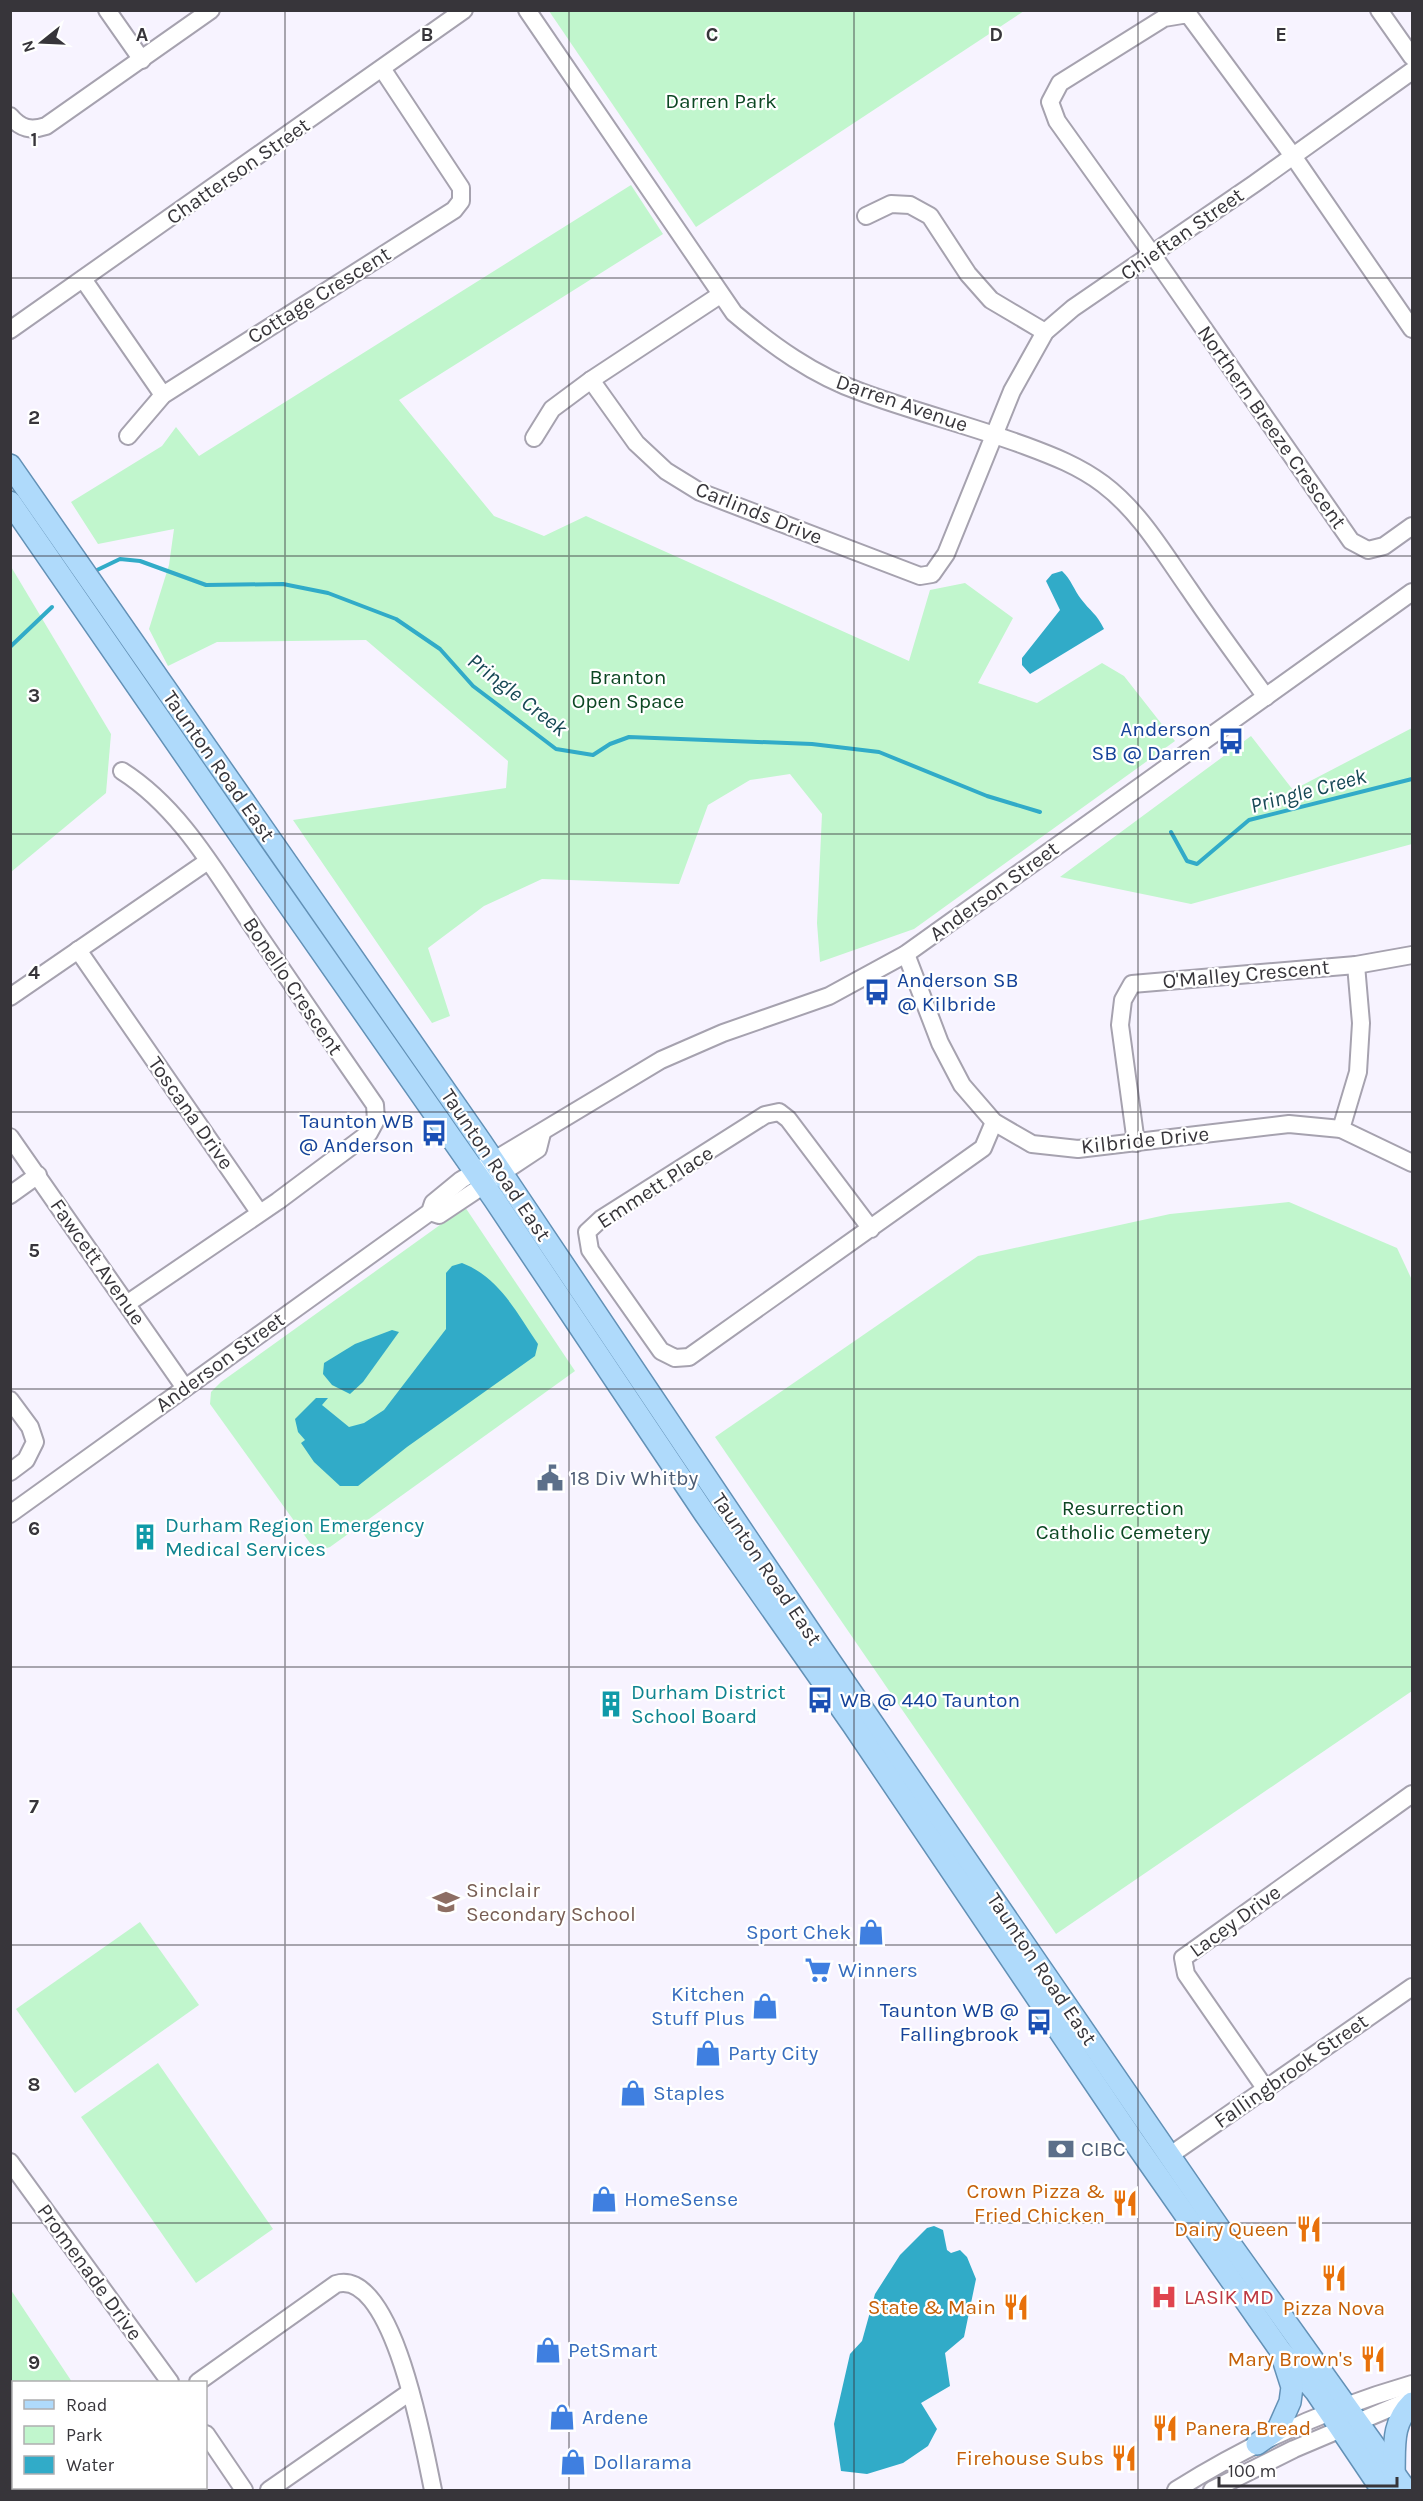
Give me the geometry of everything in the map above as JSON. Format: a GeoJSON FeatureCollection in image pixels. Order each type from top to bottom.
{"type":"FeatureCollection","features":[{"type":"Feature","properties":{"kind":"main road","name":"Taunton Road East"},"geometry":{"type":"LineString","coordinates":[[10,465],[497,1166],[823,1651],[876,1725],[1169,2156],[1343,2417],[1394,2485]]}},
{"type":"Feature","properties":{"kind":"main road","name":"Taunton Road East"},"geometry":{"type":"LineString","coordinates":[[10,502],[479,1178],[705,1514],[853,1725],[1055,2027],[1280,2350],[1316,2392],[1343,2417]]}},
{"type":"Feature","properties":{"kind":"main road"},"geometry":{"type":"LineString","coordinates":[[194,767],[211,754]]}},
{"type":"Feature","properties":{"kind":"main road"},"geometry":{"type":"LineString","coordinates":[[251,851],[269,838]]}},
{"type":"Feature","properties":{"kind":"main road"},"geometry":{"type":"LineString","coordinates":[[1257,2444],[1278,2429],[1290,2402],[1292,2387],[1280,2350]]}},
{"type":"Feature","properties":{"kind":"main road"},"geometry":{"type":"LineString","coordinates":[[1394,2485],[1396,2428],[1413,2401]]}},
{"type":"Feature","properties":{"kind":"street"},"geometry":{"type":"LineString","coordinates":[[107,10],[142,60]]}},
{"type":"Feature","properties":{"kind":"street"},"geometry":{"type":"LineString","coordinates":[[10,116],[21,127],[33,130],[46,126],[211,10]]}},
{"type":"Feature","properties":{"kind":"street","name":"Chatterson Street"},"geometry":{"type":"LineString","coordinates":[[10,330],[464,10]]}},
{"type":"Feature","properties":{"kind":"street","name":"Darren Avenue"},"geometry":{"type":"LineString","coordinates":[[527,10],[734,314],[768,342],[833,381],[862,393],[995,434],[1068,462],[1103,484],[1129,507],[1266,697]]}},
{"type":"Feature","properties":{"kind":"street"},"geometry":{"type":"LineString","coordinates":[[1379,10],[1413,57]]}},
{"type":"Feature","properties":{"kind":"street"},"geometry":{"type":"LineString","coordinates":[[1152,254],[1057,120],[1050,102],[1060,83],[1164,18],[1188,14],[1293,156],[1413,329]]}},
{"type":"Feature","properties":{"kind":"street","name":"Cottage Crescent"},"geometry":{"type":"LineString","coordinates":[[163,395],[454,210],[461,201],[461,188],[383,69]]}},
{"type":"Feature","properties":{"kind":"street","name":"Chieftan Street"},"geometry":{"type":"LineString","coordinates":[[995,434],[1012,391],[1045,332],[1073,308],[1413,71]]}},
{"type":"Feature","properties":{"kind":"street"},"geometry":{"type":"LineString","coordinates":[[866,216],[891,204],[910,205],[930,216],[968,274],[991,300],[1045,332]]}},
{"type":"Feature","properties":{"kind":"street","name":"Northern Breeze Crescent"},"geometry":{"type":"LineString","coordinates":[[1152,254],[1351,541],[1368,550],[1383,546],[1413,526]]}},
{"type":"Feature","properties":{"kind":"street"},"geometry":{"type":"LineString","coordinates":[[83,279],[163,395],[128,436]]}},
{"type":"Feature","properties":{"kind":"street"},"geometry":{"type":"LineString","coordinates":[[534,438],[552,409],[591,380],[720,296]]}},
{"type":"Feature","properties":{"kind":"street","name":"Carlinds Drive"},"geometry":{"type":"LineString","coordinates":[[591,380],[636,443],[666,471],[700,492],[920,576],[932,574],[946,554],[995,434]]}},
{"type":"Feature","properties":{"kind":"street","name":"Anderson Street"},"geometry":{"type":"LineString","coordinates":[[10,1514],[430,1212],[439,1215],[479,1178],[497,1166],[538,1149],[542,1133],[584,1105],[661,1060],[723,1033],[829,996],[906,954],[1413,592]]}},
{"type":"Feature","properties":{"kind":"street","name":"Bonello Crescent"},"geometry":{"type":"LineString","coordinates":[[122,771],[141,783],[167,806],[208,861],[375,1105],[376,1120],[369,1133],[259,1212]]}},
{"type":"Feature","properties":{"kind":"street"},"geometry":{"type":"LineString","coordinates":[[10,997],[208,861]]}},
{"type":"Feature","properties":{"kind":"street","name":"Toscana Drive"},"geometry":{"type":"LineString","coordinates":[[78,950],[259,1212]]}},
{"type":"Feature","properties":{"kind":"street","name":"Kilbride Drive"},"geometry":{"type":"LineString","coordinates":[[906,954],[940,1043],[962,1085],[994,1122],[1032,1144],[1078,1149],[1289,1124],[1341,1129],[1413,1163]]}},
{"type":"Feature","properties":{"kind":"street"},"geometry":{"type":"LineString","coordinates":[[1356,965],[1413,955]]}},
{"type":"Feature","properties":{"kind":"street","name":"O'Malley Crescent"},"geometry":{"type":"LineString","coordinates":[[1136,1143],[1120,1025],[1123,999],[1132,984],[1356,965],[1361,1023],[1358,1072],[1341,1129]]}},
{"type":"Feature","properties":{"kind":"street","name":"Emmett Place"},"geometry":{"type":"LineString","coordinates":[[872,1229],[788,1119],[779,1112],[765,1115],[717,1145],[601,1219],[587,1232],[590,1250],[661,1351],[675,1358],[689,1357],[872,1229],[983,1148],[994,1122]]}},
{"type":"Feature","properties":{"kind":"street","name":"Fawcett Avenue"},"geometry":{"type":"LineString","coordinates":[[10,1137],[185,1388]]}},
{"type":"Feature","properties":{"kind":"street"},"geometry":{"type":"LineString","coordinates":[[10,1195],[38,1176]]}},
{"type":"Feature","properties":{"kind":"street"},"geometry":{"type":"LineString","coordinates":[[128,1304],[259,1212]]}},
{"type":"Feature","properties":{"kind":"street"},"geometry":{"type":"LineString","coordinates":[[10,1400],[30,1427],[35,1442],[26,1460],[10,1472]]}},
{"type":"Feature","properties":{"kind":"street","name":"Lacey Drive"},"geometry":{"type":"LineString","coordinates":[[1265,2088],[1186,1974],[1183,1958],[1413,1794]]}},
{"type":"Feature","properties":{"kind":"street","name":"Fallingbrook Street"},"geometry":{"type":"LineString","coordinates":[[1169,2156],[1413,1987]]}},
{"type":"Feature","properties":{"kind":"street","name":"Promenade Drive"},"geometry":{"type":"LineString","coordinates":[[10,2162],[169,2381]]}},
{"type":"Feature","properties":{"kind":"street"},"geometry":{"type":"LineString","coordinates":[[199,2381],[336,2284],[343,2282],[362,2289],[376,2304],[398,2347],[434,2490]]}},
{"type":"Feature","properties":{"kind":"street"},"geometry":{"type":"LineString","coordinates":[[1212,2490],[1343,2417],[1413,2384]]}},
{"type":"Feature","properties":{"kind":"street"},"geometry":{"type":"LineString","coordinates":[[269,2490],[410,2392]]}},
{"type":"Feature","properties":{"kind":"street"},"geometry":{"type":"LineString","coordinates":[[1176,2490],[1257,2444],[1343,2417],[1413,2401]]}},
{"type":"Feature","properties":{"kind":"street"},"geometry":{"type":"LineString","coordinates":[[207,2435],[244,2490]]}},
{"type":"Feature","properties":{"kind":"green space","name":"Darren Park"},"geometry":{"type":"Polygon","coordinates":[[[549,11],[1024,11],[696,227],[549,11]]]}},
{"type":"Feature","properties":{"kind":"green space","name":"Branton Open Space"},"geometry":{"type":"Polygon","coordinates":[[[631,185],[663,234],[399,400],[494,516],[544,536],[586,516],[909,661],[930,590],[965,583],[1013,618],[978,683],[1037,703],[1102,663],[1124,676],[1175,741],[914,929],[820,962],[817,923],[822,814],[790,774],[750,780],[708,805],[679,884],[542,879],[484,906],[428,948],[450,1016],[432,1023],[293,820],[506,788],[508,761],[366,640],[217,642],[168,666],[149,629],[169,565],[174,529],[98,544],[71,502],[162,446],[176,427],[199,456],[631,185]]]}},
{"type":"Feature","properties":{"kind":"green space"},"geometry":{"type":"Polygon","coordinates":[[[10,565],[111,734],[106,793],[11,872],[10,565]]]}},
{"type":"Feature","properties":{"kind":"green space"},"geometry":{"type":"Polygon","coordinates":[[[1412,728],[1412,844],[1191,904],[1060,877],[1251,736],[1293,790],[1412,728]]]}},
{"type":"Feature","properties":{"kind":"green space","name":"Resurrection Catholic Cemetery"},"geometry":{"type":"Polygon","coordinates":[[[1289,1202],[1397,1248],[1412,1280],[1412,1691],[1056,1934],[715,1437],[978,1256],[1170,1214],[1289,1202]]]}},
{"type":"Feature","properties":{"kind":"green space"},"geometry":{"type":"Polygon","coordinates":[[[465,1207],[575,1371],[330,1547],[321,1550],[310,1543],[210,1404],[211,1392],[221,1382],[465,1207]]]}},
{"type":"Feature","properties":{"kind":"green space"},"geometry":{"type":"Polygon","coordinates":[[[140,1922],[199,2005],[75,2093],[16,2009],[140,1922]]]}},
{"type":"Feature","properties":{"kind":"green space"},"geometry":{"type":"Polygon","coordinates":[[[158,2063],[273,2229],[196,2283],[81,2117],[158,2063]]]}},
{"type":"Feature","properties":{"kind":"green space"},"geometry":{"type":"Polygon","coordinates":[[[11,2290],[71,2381],[12,2381],[11,2429],[11,2290]]]}},
{"type":"Feature","properties":{"kind":"water"},"geometry":{"type":"Polygon","coordinates":[[[1062,571],[1104,629],[1030,674],[1022,665],[1022,658],[1060,610],[1046,581],[1052,574],[1062,571]]]}},
{"type":"Feature","properties":{"kind":"water"},"geometry":{"type":"Polygon","coordinates":[[[462,1263],[487,1277],[506,1297],[538,1344],[535,1356],[407,1447],[358,1486],[340,1486],[314,1462],[301,1443],[305,1440],[298,1432],[295,1419],[316,1398],[328,1398],[322,1405],[349,1427],[364,1423],[384,1410],[446,1329],[446,1273],[452,1266],[462,1263]]]}},
{"type":"Feature","properties":{"kind":"water"},"geometry":{"type":"Polygon","coordinates":[[[392,1330],[399,1332],[363,1382],[350,1394],[332,1385],[323,1374],[324,1363],[355,1344],[392,1330]]]}},
{"type":"Feature","properties":{"kind":"water"},"geometry":{"type":"Polygon","coordinates":[[[934,2226],[943,2230],[947,2250],[951,2253],[960,2250],[967,2257],[976,2279],[964,2337],[945,2353],[950,2386],[921,2403],[937,2429],[928,2446],[903,2463],[867,2474],[841,2471],[834,2424],[850,2354],[862,2341],[875,2294],[900,2255],[927,2228],[934,2226]]]}},
{"type":"Feature","properties":{"kind":"waterway","name":"Pringle Creek"},"geometry":{"type":"LineString","coordinates":[[95,571],[120,559],[140,561],[206,585],[283,584],[328,593],[396,619],[440,649],[473,686],[556,749],[593,755],[610,744],[629,737],[812,744],[879,752],[987,796],[1040,812]]}},
{"type":"Feature","properties":{"kind":"waterway","name":"Pringle Creek"},"geometry":{"type":"LineString","coordinates":[[10,647],[52,607]]}},
{"type":"Feature","properties":{"kind":"waterway","name":"Pringle Creek"},"geometry":{"type":"LineString","coordinates":[[1171,832],[1187,861],[1197,864],[1249,820],[1412,779]]}},
{"type":"Feature","properties":{"kind":"place","name":"Anderson SB @ Darren"},"geometry":{"type":"Point","coordinates":[1231,741]}},
{"type":"Feature","properties":{"kind":"place","name":"Anderson SB @ Kilbride"},"geometry":{"type":"Point","coordinates":[877,992]}},
{"type":"Feature","properties":{"kind":"place","name":"Taunton WB @ Anderson"},"geometry":{"type":"Point","coordinates":[434,1133]}},
{"type":"Feature","properties":{"kind":"place","name":"18 Div Whitby"},"geometry":{"type":"Point","coordinates":[550,1478]}},
{"type":"Feature","properties":{"kind":"place","name":"Durham Region Emergency Medical Services"},"geometry":{"type":"Point","coordinates":[145,1537]}},
{"type":"Feature","properties":{"kind":"place","name":"WB @ 440 Taunton"},"geometry":{"type":"Point","coordinates":[820,1700]}},
{"type":"Feature","properties":{"kind":"place","name":"Durham District School Board"},"geometry":{"type":"Point","coordinates":[611,1704]}},
{"type":"Feature","properties":{"kind":"place","name":"Sinclair Secondary School"},"geometry":{"type":"Point","coordinates":[446,1902]}},
{"type":"Feature","properties":{"kind":"place","name":"Sport Chek"},"geometry":{"type":"Point","coordinates":[871,1932]}},
{"type":"Feature","properties":{"kind":"place","name":"Winners"},"geometry":{"type":"Point","coordinates":[818,1970]}},
{"type":"Feature","properties":{"kind":"place","name":"Kitchen Stuff Plus"},"geometry":{"type":"Point","coordinates":[765,2006]}},
{"type":"Feature","properties":{"kind":"place","name":"Taunton WB @ Fallingbrook"},"geometry":{"type":"Point","coordinates":[1039,2022]}},
{"type":"Feature","properties":{"kind":"place","name":"Party City"},"geometry":{"type":"Point","coordinates":[708,2053]}},
{"type":"Feature","properties":{"kind":"place","name":"Staples"},"geometry":{"type":"Point","coordinates":[633,2093]}},
{"type":"Feature","properties":{"kind":"place","name":"CIBC"},"geometry":{"type":"Point","coordinates":[1061,2149]}},
{"type":"Feature","properties":{"kind":"place","name":"HomeSense"},"geometry":{"type":"Point","coordinates":[604,2199]}},
{"type":"Feature","properties":{"kind":"place","name":"Crown Pizza & Fried Chicken"},"geometry":{"type":"Point","coordinates":[1125,2203]}},
{"type":"Feature","properties":{"kind":"place","name":"Dairy Queen"},"geometry":{"type":"Point","coordinates":[1309,2229]}},
{"type":"Feature","properties":{"kind":"place","name":"Pizza Nova"},"geometry":{"type":"Point","coordinates":[1334,2278]}},
{"type":"Feature","properties":{"kind":"place","name":"LASIK MD"},"geometry":{"type":"Point","coordinates":[1164,2297]}},
{"type":"Feature","properties":{"kind":"place","name":"State & Main"},"geometry":{"type":"Point","coordinates":[1016,2307]}},
{"type":"Feature","properties":{"kind":"place","name":"PetSmart"},"geometry":{"type":"Point","coordinates":[548,2350]}},
{"type":"Feature","properties":{"kind":"place","name":"Mary Brown's"},"geometry":{"type":"Point","coordinates":[1373,2359]}},
{"type":"Feature","properties":{"kind":"place","name":"Ardene"},"geometry":{"type":"Point","coordinates":[562,2417]}},
{"type":"Feature","properties":{"kind":"place","name":"Panera Bread"},"geometry":{"type":"Point","coordinates":[1165,2428]}},
{"type":"Feature","properties":{"kind":"place","name":"Firehouse Subs"},"geometry":{"type":"Point","coordinates":[1124,2458]}},
{"type":"Feature","properties":{"kind":"place","name":"Dollarama"},"geometry":{"type":"Point","coordinates":[573,2462]}}]}
